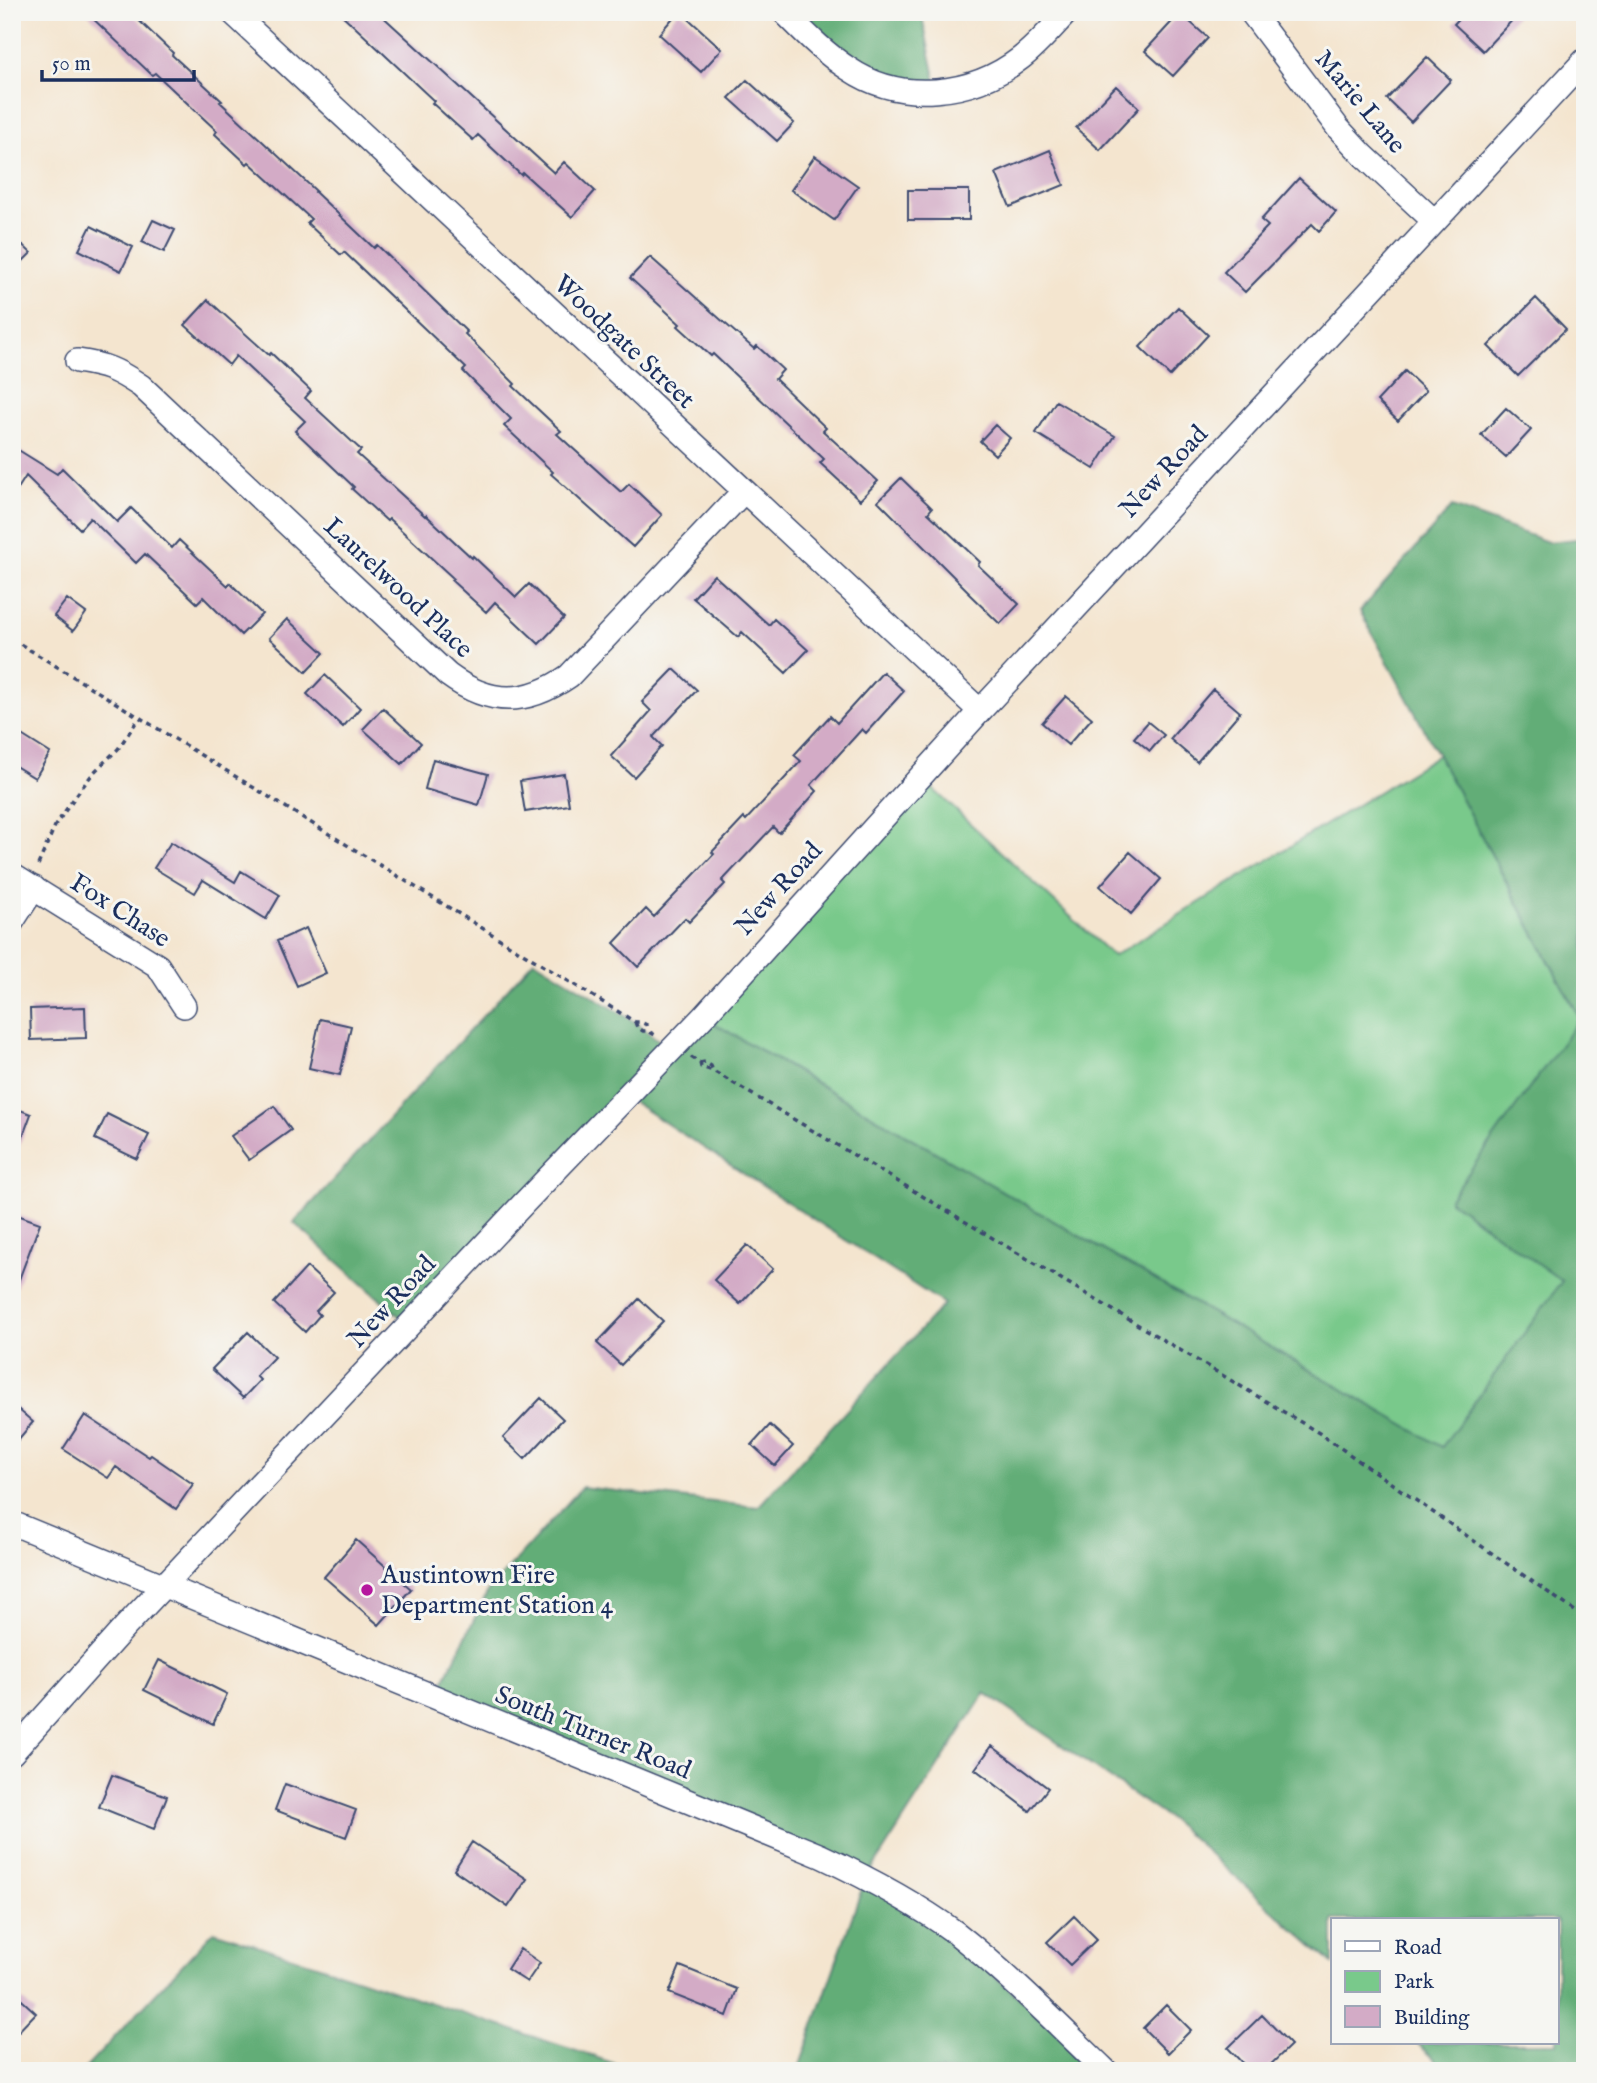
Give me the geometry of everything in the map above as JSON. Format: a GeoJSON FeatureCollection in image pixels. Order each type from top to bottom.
{"type":"FeatureCollection","features":[{"type":"Feature","properties":{"kind":"street","name":"Woodgate Street"},"geometry":{"type":"LineString","coordinates":[[232,12],[980,711]]}},
{"type":"Feature","properties":{"kind":"street"},"geometry":{"type":"LineString","coordinates":[[784,12],[827,53],[850,70],[885,86],[920,92],[960,88],[993,76],[1024,57],[1067,12]]}},
{"type":"Feature","properties":{"kind":"street","name":"Marie Lane"},"geometry":{"type":"LineString","coordinates":[[1251,12],[1338,128],[1434,221]]}},
{"type":"Feature","properties":{"kind":"street","name":"New Road"},"geometry":{"type":"LineString","coordinates":[[12,1753],[125,1626],[514,1213],[703,1017],[980,711],[1585,60]]}},
{"type":"Feature","properties":{"kind":"street","name":"Laurelwood Place"},"geometry":{"type":"LineString","coordinates":[[77,361],[102,364],[141,386],[448,675],[480,693],[501,698],[527,697],[551,689],[569,676],[743,492]]}},
{"type":"Feature","properties":{"kind":"street"},"geometry":{"type":"LineString","coordinates":[[12,922],[24,883]]}},
{"type":"Feature","properties":{"kind":"street","name":"Fox Chase"},"geometry":{"type":"LineString","coordinates":[[24,883],[159,966],[184,1006]]}},
{"type":"Feature","properties":{"kind":"street","name":"South Turner Road"},"geometry":{"type":"LineString","coordinates":[[12,1523],[356,1667],[821,1856],[866,1877],[955,1933],[1002,1972],[1106,2071]]}},
{"type":"Feature","properties":{"kind":"path"},"geometry":{"type":"LineString","coordinates":[[12,639],[635,1022]]}},
{"type":"Feature","properties":{"kind":"path"},"geometry":{"type":"LineString","coordinates":[[24,883],[55,826],[74,798],[94,772],[118,749],[139,718]]}},
{"type":"Feature","properties":{"kind":"path"},"geometry":{"type":"LineString","coordinates":[[713,1071],[1319,1433],[1585,1618]]}},
{"type":"Feature","properties":{"kind":"green space"},"geometry":{"type":"Polygon","coordinates":[[[812,12],[921,12],[938,91],[906,91],[806,34],[812,12]]]}},
{"type":"Feature","properties":{"kind":"green space"},"geometry":{"type":"Polygon","coordinates":[[[1452,507],[1548,542],[1585,538],[1585,2071],[1446,2071],[1418,2044],[1558,2044],[1558,1918],[1331,1918],[1331,1962],[1175,1823],[985,1693],[867,1877],[904,1899],[1106,2071],[798,2071],[866,1877],[435,1699],[488,1591],[582,1487],[758,1507],[944,1304],[627,1098],[408,1324],[294,1223],[534,960],[635,1022],[671,1050],[703,1017],[1442,1447],[1562,1281],[1449,1200],[1580,1018],[1360,611],[1452,507]]]}},
{"type":"Feature","properties":{"kind":"green space"},"geometry":{"type":"Polygon","coordinates":[[[1438,755],[1580,1019],[1449,1200],[1563,1281],[1442,1447],[703,1017],[920,777],[1113,956],[1438,755]]]}},
{"type":"Feature","properties":{"kind":"green space"},"geometry":{"type":"Polygon","coordinates":[[[214,1931],[637,2071],[83,2071],[214,1931]]]}},
{"type":"Feature","properties":{"kind":"building"},"geometry":{"type":"Polygon","coordinates":[[[86,12],[130,12],[222,101],[220,102],[374,248],[377,245],[467,332],[465,334],[515,384],[513,386],[561,431],[557,434],[621,492],[629,484],[662,515],[633,547],[551,474],[553,472],[504,426],[511,419],[463,371],[466,368],[344,252],[341,255],[307,223],[311,219],[249,162],[247,164],[215,134],[217,131],[155,73],[152,75],[86,12]]]}},
{"type":"Feature","properties":{"kind":"building"},"geometry":{"type":"Polygon","coordinates":[[[339,12],[378,12],[554,173],[564,162],[595,191],[572,217],[478,135],[473,140],[339,12]]]}},
{"type":"Feature","properties":{"kind":"building"},"geometry":{"type":"Polygon","coordinates":[[[678,12],[722,49],[701,72],[659,34],[678,12]]]}},
{"type":"Feature","properties":{"kind":"building"},"geometry":{"type":"Polygon","coordinates":[[[1465,12],[1520,12],[1483,51],[1454,24],[1465,12]]]}},
{"type":"Feature","properties":{"kind":"building"},"geometry":{"type":"Polygon","coordinates":[[[1180,13],[1208,38],[1173,76],[1145,51],[1180,13]]]}},
{"type":"Feature","properties":{"kind":"building"},"geometry":{"type":"Polygon","coordinates":[[[1427,57],[1451,80],[1411,122],[1387,99],[1427,57]]]}},
{"type":"Feature","properties":{"kind":"building"},"geometry":{"type":"Polygon","coordinates":[[[747,80],[794,123],[777,141],[729,98],[747,80]]]}},
{"type":"Feature","properties":{"kind":"building"},"geometry":{"type":"Polygon","coordinates":[[[1116,86],[1139,108],[1100,150],[1076,128],[1116,86]]]}},
{"type":"Feature","properties":{"kind":"building"},"geometry":{"type":"Polygon","coordinates":[[[1050,150],[1064,185],[1010,207],[996,173],[1050,150]]]}},
{"type":"Feature","properties":{"kind":"building"},"geometry":{"type":"Polygon","coordinates":[[[815,156],[858,186],[834,220],[791,190],[815,156]]]}},
{"type":"Feature","properties":{"kind":"building"},"geometry":{"type":"Polygon","coordinates":[[[1299,178],[1336,212],[1319,231],[1312,224],[1245,292],[1224,272],[1268,226],[1261,220],[1299,178]]]}},
{"type":"Feature","properties":{"kind":"building"},"geometry":{"type":"Polygon","coordinates":[[[908,190],[969,190],[969,220],[908,220],[908,190]]]}},
{"type":"Feature","properties":{"kind":"building"},"geometry":{"type":"Polygon","coordinates":[[[153,220],[175,230],[164,252],[142,242],[153,220]]]}},
{"type":"Feature","properties":{"kind":"building"},"geometry":{"type":"Polygon","coordinates":[[[91,226],[133,247],[121,271],[79,250],[91,226]]]}},
{"type":"Feature","properties":{"kind":"building"},"geometry":{"type":"Polygon","coordinates":[[[12,235],[31,253],[12,272],[12,235]]]}},
{"type":"Feature","properties":{"kind":"building"},"geometry":{"type":"Polygon","coordinates":[[[650,257],[754,349],[757,346],[783,370],[775,379],[826,428],[823,431],[878,481],[860,500],[820,463],[824,459],[713,354],[711,356],[678,326],[680,324],[630,278],[650,257]]]}},
{"type":"Feature","properties":{"kind":"building"},"geometry":{"type":"Polygon","coordinates":[[[1536,298],[1566,329],[1518,376],[1488,346],[1536,298]]]}},
{"type":"Feature","properties":{"kind":"building"},"geometry":{"type":"Polygon","coordinates":[[[208,300],[311,391],[305,398],[361,450],[357,454],[472,558],[473,556],[516,597],[529,584],[564,618],[539,644],[495,602],[486,612],[389,519],[387,521],[352,489],[354,487],[295,431],[305,421],[236,356],[229,365],[185,325],[208,300]]]}},
{"type":"Feature","properties":{"kind":"building"},"geometry":{"type":"Polygon","coordinates":[[[1178,307],[1208,335],[1170,376],[1140,347],[1178,307]]]}},
{"type":"Feature","properties":{"kind":"building"},"geometry":{"type":"Polygon","coordinates":[[[1405,371],[1426,391],[1398,421],[1377,401],[1405,371]]]}},
{"type":"Feature","properties":{"kind":"building"},"geometry":{"type":"Polygon","coordinates":[[[1056,401],[1115,436],[1094,469],[1036,433],[1056,401]]]}},
{"type":"Feature","properties":{"kind":"building"},"geometry":{"type":"Polygon","coordinates":[[[1506,408],[1531,430],[1506,457],[1481,435],[1506,408]]]}},
{"type":"Feature","properties":{"kind":"building"},"geometry":{"type":"Polygon","coordinates":[[[995,425],[1010,438],[995,455],[980,441],[995,425]]]}},
{"type":"Feature","properties":{"kind":"building"},"geometry":{"type":"Polygon","coordinates":[[[12,446],[57,474],[62,468],[117,522],[131,508],[172,548],[179,540],[262,614],[241,635],[203,597],[197,603],[145,554],[136,563],[90,518],[80,529],[26,476],[12,498],[12,446]]]}},
{"type":"Feature","properties":{"kind":"building"},"geometry":{"type":"Polygon","coordinates":[[[901,478],[932,508],[928,513],[980,562],[978,565],[1019,604],[1000,624],[878,501],[901,478]]]}},
{"type":"Feature","properties":{"kind":"building"},"geometry":{"type":"Polygon","coordinates":[[[714,575],[769,625],[774,619],[808,650],[786,673],[742,632],[738,637],[693,598],[714,575]]]}},
{"type":"Feature","properties":{"kind":"building"},"geometry":{"type":"Polygon","coordinates":[[[67,599],[86,613],[73,631],[54,616],[67,599]]]}},
{"type":"Feature","properties":{"kind":"building"},"geometry":{"type":"Polygon","coordinates":[[[287,619],[324,653],[306,672],[269,638],[287,619]]]}},
{"type":"Feature","properties":{"kind":"building"},"geometry":{"type":"Polygon","coordinates":[[[674,669],[697,690],[653,737],[662,746],[634,777],[611,756],[651,711],[642,702],[674,669]]]}},
{"type":"Feature","properties":{"kind":"building"},"geometry":{"type":"Polygon","coordinates":[[[883,672],[904,691],[866,733],[862,729],[811,785],[817,791],[779,833],[773,827],[722,881],[725,884],[689,922],[685,918],[638,967],[614,943],[646,909],[654,917],[744,818],[746,820],[801,761],[794,755],[830,716],[837,723],[883,672]]]}},
{"type":"Feature","properties":{"kind":"building"},"geometry":{"type":"Polygon","coordinates":[[[325,675],[360,708],[343,727],[307,694],[325,675]]]}},
{"type":"Feature","properties":{"kind":"building"},"geometry":{"type":"Polygon","coordinates":[[[1213,689],[1240,712],[1197,762],[1170,739],[1213,689]]]}},
{"type":"Feature","properties":{"kind":"building"},"geometry":{"type":"Polygon","coordinates":[[[1066,696],[1092,718],[1068,745],[1042,723],[1066,696]]]}},
{"type":"Feature","properties":{"kind":"building"},"geometry":{"type":"Polygon","coordinates":[[[383,708],[421,743],[402,764],[363,729],[383,708]]]}},
{"type":"Feature","properties":{"kind":"building"},"geometry":{"type":"Polygon","coordinates":[[[1148,722],[1164,735],[1150,751],[1134,738],[1148,722]]]}},
{"type":"Feature","properties":{"kind":"building"},"geometry":{"type":"Polygon","coordinates":[[[12,729],[50,753],[35,778],[12,764],[12,729]]]}},
{"type":"Feature","properties":{"kind":"building"},"geometry":{"type":"Polygon","coordinates":[[[433,759],[488,774],[479,805],[425,789],[433,759]]]}},
{"type":"Feature","properties":{"kind":"building"},"geometry":{"type":"Polygon","coordinates":[[[564,774],[569,805],[525,812],[520,781],[564,774]]]}},
{"type":"Feature","properties":{"kind":"building"},"geometry":{"type":"Polygon","coordinates":[[[171,842],[235,882],[241,871],[280,895],[266,919],[203,880],[195,893],[154,868],[171,842]]]}},
{"type":"Feature","properties":{"kind":"building"},"geometry":{"type":"Polygon","coordinates":[[[1130,852],[1161,879],[1131,914],[1100,886],[1130,852]]]}},
{"type":"Feature","properties":{"kind":"building"},"geometry":{"type":"Polygon","coordinates":[[[306,928],[326,973],[297,986],[277,941],[306,928]]]}},
{"type":"Feature","properties":{"kind":"building"},"geometry":{"type":"Polygon","coordinates":[[[85,1007],[86,1038],[31,1040],[30,1009],[85,1007]]]}},
{"type":"Feature","properties":{"kind":"building"},"geometry":{"type":"Polygon","coordinates":[[[320,1019],[351,1026],[340,1075],[309,1068],[320,1019]]]}},
{"type":"Feature","properties":{"kind":"building"},"geometry":{"type":"Polygon","coordinates":[[[274,1106],[291,1130],[249,1160],[231,1136],[274,1106]]]}},
{"type":"Feature","properties":{"kind":"building"},"geometry":{"type":"Polygon","coordinates":[[[12,1107],[31,1114],[14,1160],[12,1160],[12,1107]]]}},
{"type":"Feature","properties":{"kind":"building"},"geometry":{"type":"Polygon","coordinates":[[[107,1114],[149,1135],[137,1159],[95,1139],[107,1114]]]}},
{"type":"Feature","properties":{"kind":"building"},"geometry":{"type":"Polygon","coordinates":[[[12,1213],[40,1223],[14,1293],[12,1293],[12,1213]]]}},
{"type":"Feature","properties":{"kind":"building"},"geometry":{"type":"Polygon","coordinates":[[[747,1245],[773,1269],[740,1304],[714,1280],[747,1245]]]}},
{"type":"Feature","properties":{"kind":"building"},"geometry":{"type":"Polygon","coordinates":[[[307,1267],[334,1292],[316,1311],[320,1315],[305,1332],[274,1303],[307,1267]]]}},
{"type":"Feature","properties":{"kind":"building"},"geometry":{"type":"Polygon","coordinates":[[[639,1299],[663,1321],[621,1365],[597,1343],[639,1299]]]}},
{"type":"Feature","properties":{"kind":"building"},"geometry":{"type":"Polygon","coordinates":[[[248,1332],[274,1357],[256,1376],[260,1380],[243,1398],[212,1369],[248,1332]]]}},
{"type":"Feature","properties":{"kind":"building"},"geometry":{"type":"Polygon","coordinates":[[[541,1398],[563,1419],[525,1459],[503,1438],[541,1398]]]}},
{"type":"Feature","properties":{"kind":"building"},"geometry":{"type":"Polygon","coordinates":[[[12,1404],[33,1422],[12,1447],[12,1404]]]}},
{"type":"Feature","properties":{"kind":"building"},"geometry":{"type":"Polygon","coordinates":[[[85,1415],[193,1484],[176,1509],[116,1467],[108,1478],[63,1449],[85,1415]]]}},
{"type":"Feature","properties":{"kind":"building"},"geometry":{"type":"Polygon","coordinates":[[[770,1425],[793,1446],[775,1466],[752,1445],[770,1425]]]}},
{"type":"Feature","properties":{"kind":"building"},"geometry":{"type":"Polygon","coordinates":[[[356,1540],[411,1589],[379,1625],[324,1577],[356,1540]]]}},
{"type":"Feature","properties":{"kind":"building"},"geometry":{"type":"Polygon","coordinates":[[[159,1660],[227,1694],[213,1724],[144,1690],[159,1660]]]}},
{"type":"Feature","properties":{"kind":"building"},"geometry":{"type":"Polygon","coordinates":[[[992,1746],[1048,1788],[1030,1811],[975,1769],[992,1746]]]}},
{"type":"Feature","properties":{"kind":"building"},"geometry":{"type":"Polygon","coordinates":[[[112,1775],[167,1796],[154,1829],[99,1807],[112,1775]]]}},
{"type":"Feature","properties":{"kind":"building"},"geometry":{"type":"Polygon","coordinates":[[[285,1784],[356,1810],[346,1837],[275,1810],[285,1784]]]}},
{"type":"Feature","properties":{"kind":"building"},"geometry":{"type":"Polygon","coordinates":[[[472,1842],[527,1879],[508,1907],[454,1870],[472,1842]]]}},
{"type":"Feature","properties":{"kind":"building"},"geometry":{"type":"Polygon","coordinates":[[[1074,1916],[1097,1939],[1070,1965],[1047,1942],[1074,1916]]]}},
{"type":"Feature","properties":{"kind":"building"},"geometry":{"type":"Polygon","coordinates":[[[520,1949],[540,1963],[527,1982],[507,1969],[520,1949]]]}},
{"type":"Feature","properties":{"kind":"building"},"geometry":{"type":"Polygon","coordinates":[[[680,1966],[737,1989],[727,2016],[669,1993],[680,1966]]]}},
{"type":"Feature","properties":{"kind":"building"},"geometry":{"type":"Polygon","coordinates":[[[12,1991],[36,2013],[12,2038],[12,1991]]]}},
{"type":"Feature","properties":{"kind":"building"},"geometry":{"type":"Polygon","coordinates":[[[1166,2005],[1191,2030],[1168,2053],[1143,2028],[1166,2005]]]}},
{"type":"Feature","properties":{"kind":"building"},"geometry":{"type":"Polygon","coordinates":[[[1262,2015],[1291,2045],[1264,2071],[1250,2071],[1228,2048],[1262,2015]]]}},
{"type":"Feature","properties":{"kind":"place","name":"Austintown Fire Department Station 4"},"geometry":{"type":"Point","coordinates":[367,1590]}}]}
